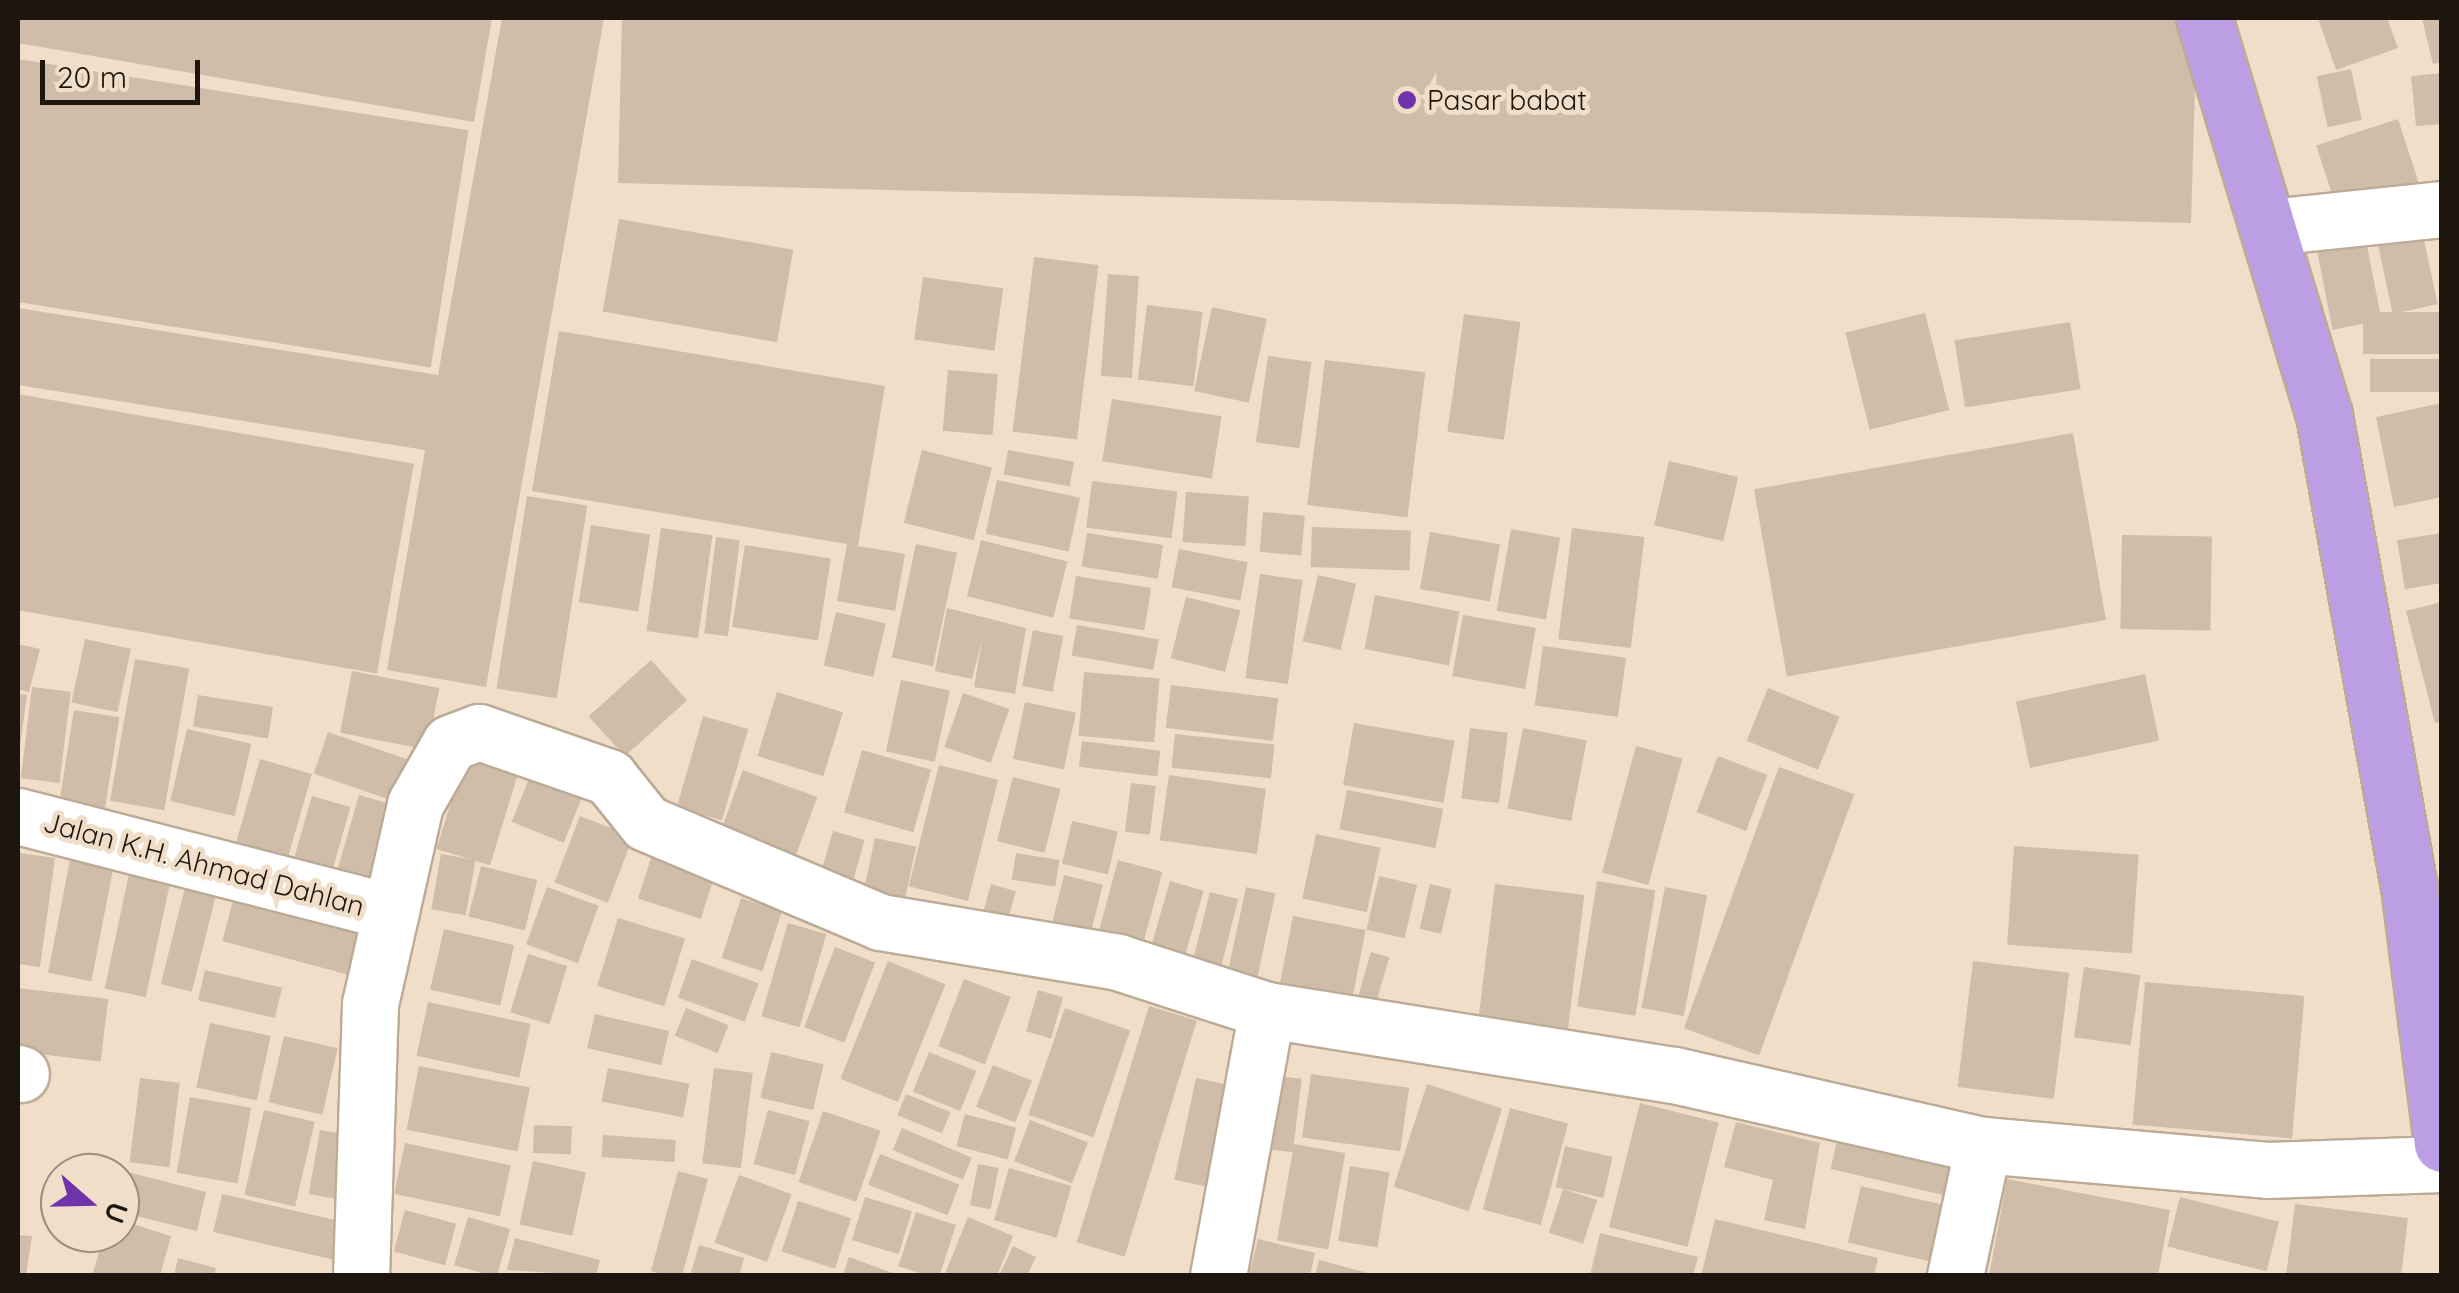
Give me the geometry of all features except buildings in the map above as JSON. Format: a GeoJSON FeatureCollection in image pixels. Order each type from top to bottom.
{"type":"FeatureCollection","features":[{"type":"Feature","properties":{"kind":"highway"},"geometry":{"type":"LineString","coordinates":[[2204,18],[2324,415],[2366,631],[2442,1144]]}},
{"type":"Feature","properties":{"kind":"street"},"geometry":{"type":"LineString","coordinates":[[2270,227],[2442,209]]}},
{"type":"Feature","properties":{"kind":"street"},"geometry":{"type":"LineString","coordinates":[[361,1276],[370,1004],[415,804],[450,743],[479,732],[609,776],[646,823],[880,922],[1118,962],[1268,1010],[1727,1085],[1984,1145],[2267,1170],[2442,1164]]}},
{"type":"Feature","properties":{"kind":"street","name":"Jalan K.H. Ahmad Dahlan"},"geometry":{"type":"LineString","coordinates":[[18,816],[391,912]]}},
{"type":"Feature","properties":{"kind":"street"},"geometry":{"type":"LineString","coordinates":[[1218,1276],[1268,1010]]}},
{"type":"Feature","properties":{"kind":"street"},"geometry":{"type":"LineString","coordinates":[[1955,1276],[1984,1145]]}},
{"type":"Feature","properties":{"kind":"place","name":"Pasar babat"},"geometry":{"type":"Point","coordinates":[1407,100]}}]}
